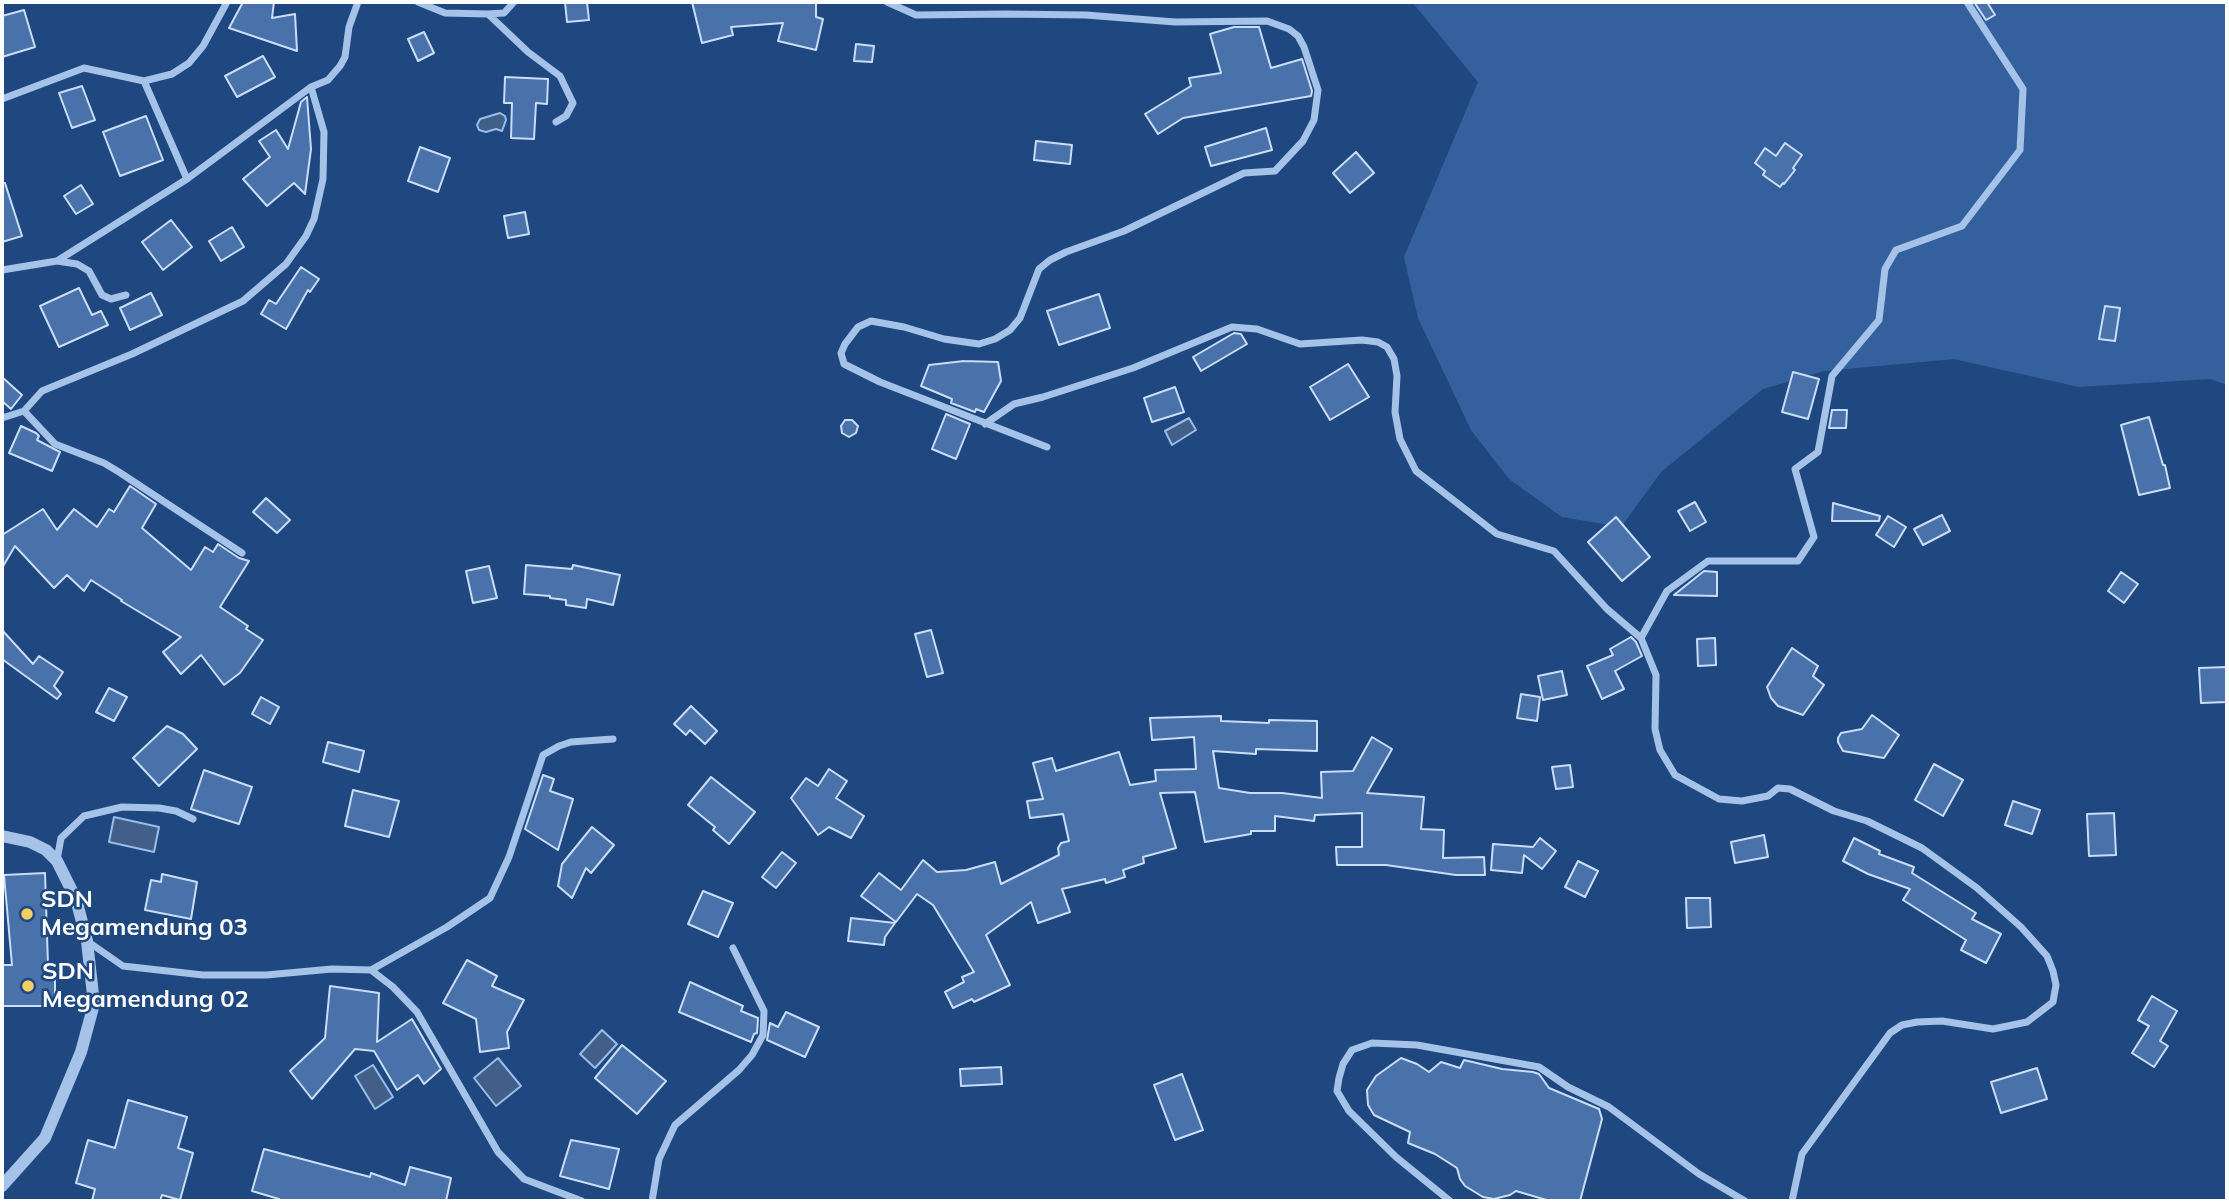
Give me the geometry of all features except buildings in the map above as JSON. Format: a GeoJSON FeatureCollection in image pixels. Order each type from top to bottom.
{"type":"FeatureCollection","features":[{"type":"Feature","properties":{"kind":"street"},"geometry":{"type":"LineString","coordinates":[[2,99],[84,68],[144,81],[172,74],[189,63],[203,46],[227,2]]}},
{"type":"Feature","properties":{"kind":"street"},"geometry":{"type":"LineString","coordinates":[[57,261],[187,179],[311,87],[328,80],[345,57],[349,27],[358,2]]}},
{"type":"Feature","properties":{"kind":"street"},"geometry":{"type":"LineString","coordinates":[[418,2],[445,13],[488,14],[503,13],[513,2]]}},
{"type":"Feature","properties":{"kind":"street"},"geometry":{"type":"LineString","coordinates":[[887,2],[916,15],[1006,13],[1086,15],[1175,22],[1267,21],[1289,29],[1298,36],[1304,47],[1318,90],[1314,120],[1303,141],[1275,170],[1244,173],[1124,231],[1049,260],[1040,269],[1020,318],[1010,330],[995,340],[979,344],[872,321],[858,327],[845,344],[841,354],[844,364],[880,382],[1047,447]]}},
{"type":"Feature","properties":{"kind":"street"},"geometry":{"type":"LineString","coordinates":[[1641,638],[1667,591],[1708,561],[1798,561],[1814,537],[1795,469],[1818,452],[1832,376],[1879,320],[1885,269],[1896,250],[1962,226],[2020,150],[2024,89],[1967,2]]}},
{"type":"Feature","properties":{"kind":"street"},"geometry":{"type":"LineString","coordinates":[[488,14],[527,52],[559,76],[573,103],[566,116],[555,122]]}},
{"type":"Feature","properties":{"kind":"street"},"geometry":{"type":"LineString","coordinates":[[144,81],[187,179]]}},
{"type":"Feature","properties":{"kind":"street"},"geometry":{"type":"LineString","coordinates":[[2,418],[24,411],[42,391],[132,354],[243,301],[286,264],[306,236],[314,219],[323,179],[324,132],[311,87]]}},
{"type":"Feature","properties":{"kind":"street"},"geometry":{"type":"LineString","coordinates":[[2,270],[57,261],[77,264],[89,271],[102,295],[111,299],[126,295]]}},
{"type":"Feature","properties":{"kind":"street"},"geometry":{"type":"LineString","coordinates":[[985,424],[1014,404],[1133,368],[1232,327],[1257,329],[1300,344],[1362,340],[1378,342],[1387,347],[1394,359],[1397,376],[1395,412],[1400,439],[1416,471],[1497,534],[1554,551],[1607,609],[1641,638],[1656,675],[1655,729],[1660,750],[1675,775],[1720,799],[1742,801],[1768,796],[1778,788],[1790,789],[1834,811],[1867,821],[1922,848],[1978,888],[2012,919],[2047,956],[2056,985],[2053,1002],[2026,1022],[1993,1029],[1942,1021],[1902,1025],[1890,1033],[1802,1154],[1792,1201]]}},
{"type":"Feature","properties":{"kind":"street"},"geometry":{"type":"LineString","coordinates":[[24,411],[55,444],[104,463],[242,554]]}},
{"type":"Feature","properties":{"kind":"street"},"geometry":{"type":"LineString","coordinates":[[87,941],[123,966],[203,975],[266,975],[332,969],[371,970],[447,927],[489,898],[509,857],[543,755],[571,742],[613,739]]}},
{"type":"Feature","properties":{"kind":"street"},"geometry":{"type":"LineString","coordinates":[[57,861],[61,838],[84,816],[122,807],[159,808],[176,811],[193,820]]}},
{"type":"Feature","properties":{"kind":"street"},"geometry":{"type":"LineString","coordinates":[[2,836],[30,842],[46,850],[57,861],[76,900],[87,941],[93,1004],[81,1052],[45,1138],[2,1186]]}},
{"type":"Feature","properties":{"kind":"street"},"geometry":{"type":"LineString","coordinates":[[652,1201],[659,1159],[675,1125],[739,1070],[752,1055],[762,1035],[764,1011],[733,948]]}},
{"type":"Feature","properties":{"kind":"street"},"geometry":{"type":"LineString","coordinates":[[371,970],[393,987],[417,1012],[498,1152],[524,1179],[582,1201]]}},
{"type":"Feature","properties":{"kind":"street"},"geometry":{"type":"LineString","coordinates":[[1450,1201],[1396,1157],[1349,1111],[1338,1091],[1343,1064],[1352,1050],[1373,1043],[1417,1045],[1539,1067],[1568,1087],[1609,1107],[1699,1174],[1745,1201]]}},
{"type":"Feature","properties":{"kind":"shaded area"},"geometry":{"type":"Polygon","coordinates":[[[1412,2],[2227,2],[2227,385],[2210,379],[2079,387],[1954,359],[1824,371],[1763,389],[1661,472],[1621,527],[1562,517],[1509,479],[1471,430],[1418,318],[1404,257],[1478,82],[1412,2]]]}},
{"type":"Feature","properties":{"kind":"shaded area"},"geometry":{"type":"Polygon","coordinates":[[[500,113],[506,120],[502,131],[479,130],[477,125],[480,119],[500,113]]]}},
{"type":"Feature","properties":{"kind":"shaded area"},"geometry":{"type":"Polygon","coordinates":[[[1189,418],[1196,430],[1172,445],[1165,431],[1189,418]]]}},
{"type":"Feature","properties":{"kind":"shaded area"},"geometry":{"type":"Polygon","coordinates":[[[114,817],[159,827],[154,852],[109,842],[114,817]]]}},
{"type":"Feature","properties":{"kind":"shaded area"},"geometry":{"type":"Polygon","coordinates":[[[602,1030],[617,1044],[595,1068],[580,1054],[602,1030]]]}},
{"type":"Feature","properties":{"kind":"shaded area"},"geometry":{"type":"Polygon","coordinates":[[[498,1058],[521,1086],[496,1106],[474,1078],[498,1058]]]}},
{"type":"Feature","properties":{"kind":"shaded area"},"geometry":{"type":"Polygon","coordinates":[[[373,1065],[393,1097],[375,1109],[355,1076],[373,1065]]]}},
{"type":"Feature","properties":{"kind":"place","name":"SDN Megamendung 03"},"geometry":{"type":"Point","coordinates":[27,914]}},
{"type":"Feature","properties":{"kind":"place","name":"SDN Megamendung 02"},"geometry":{"type":"Point","coordinates":[28,986]}}]}
